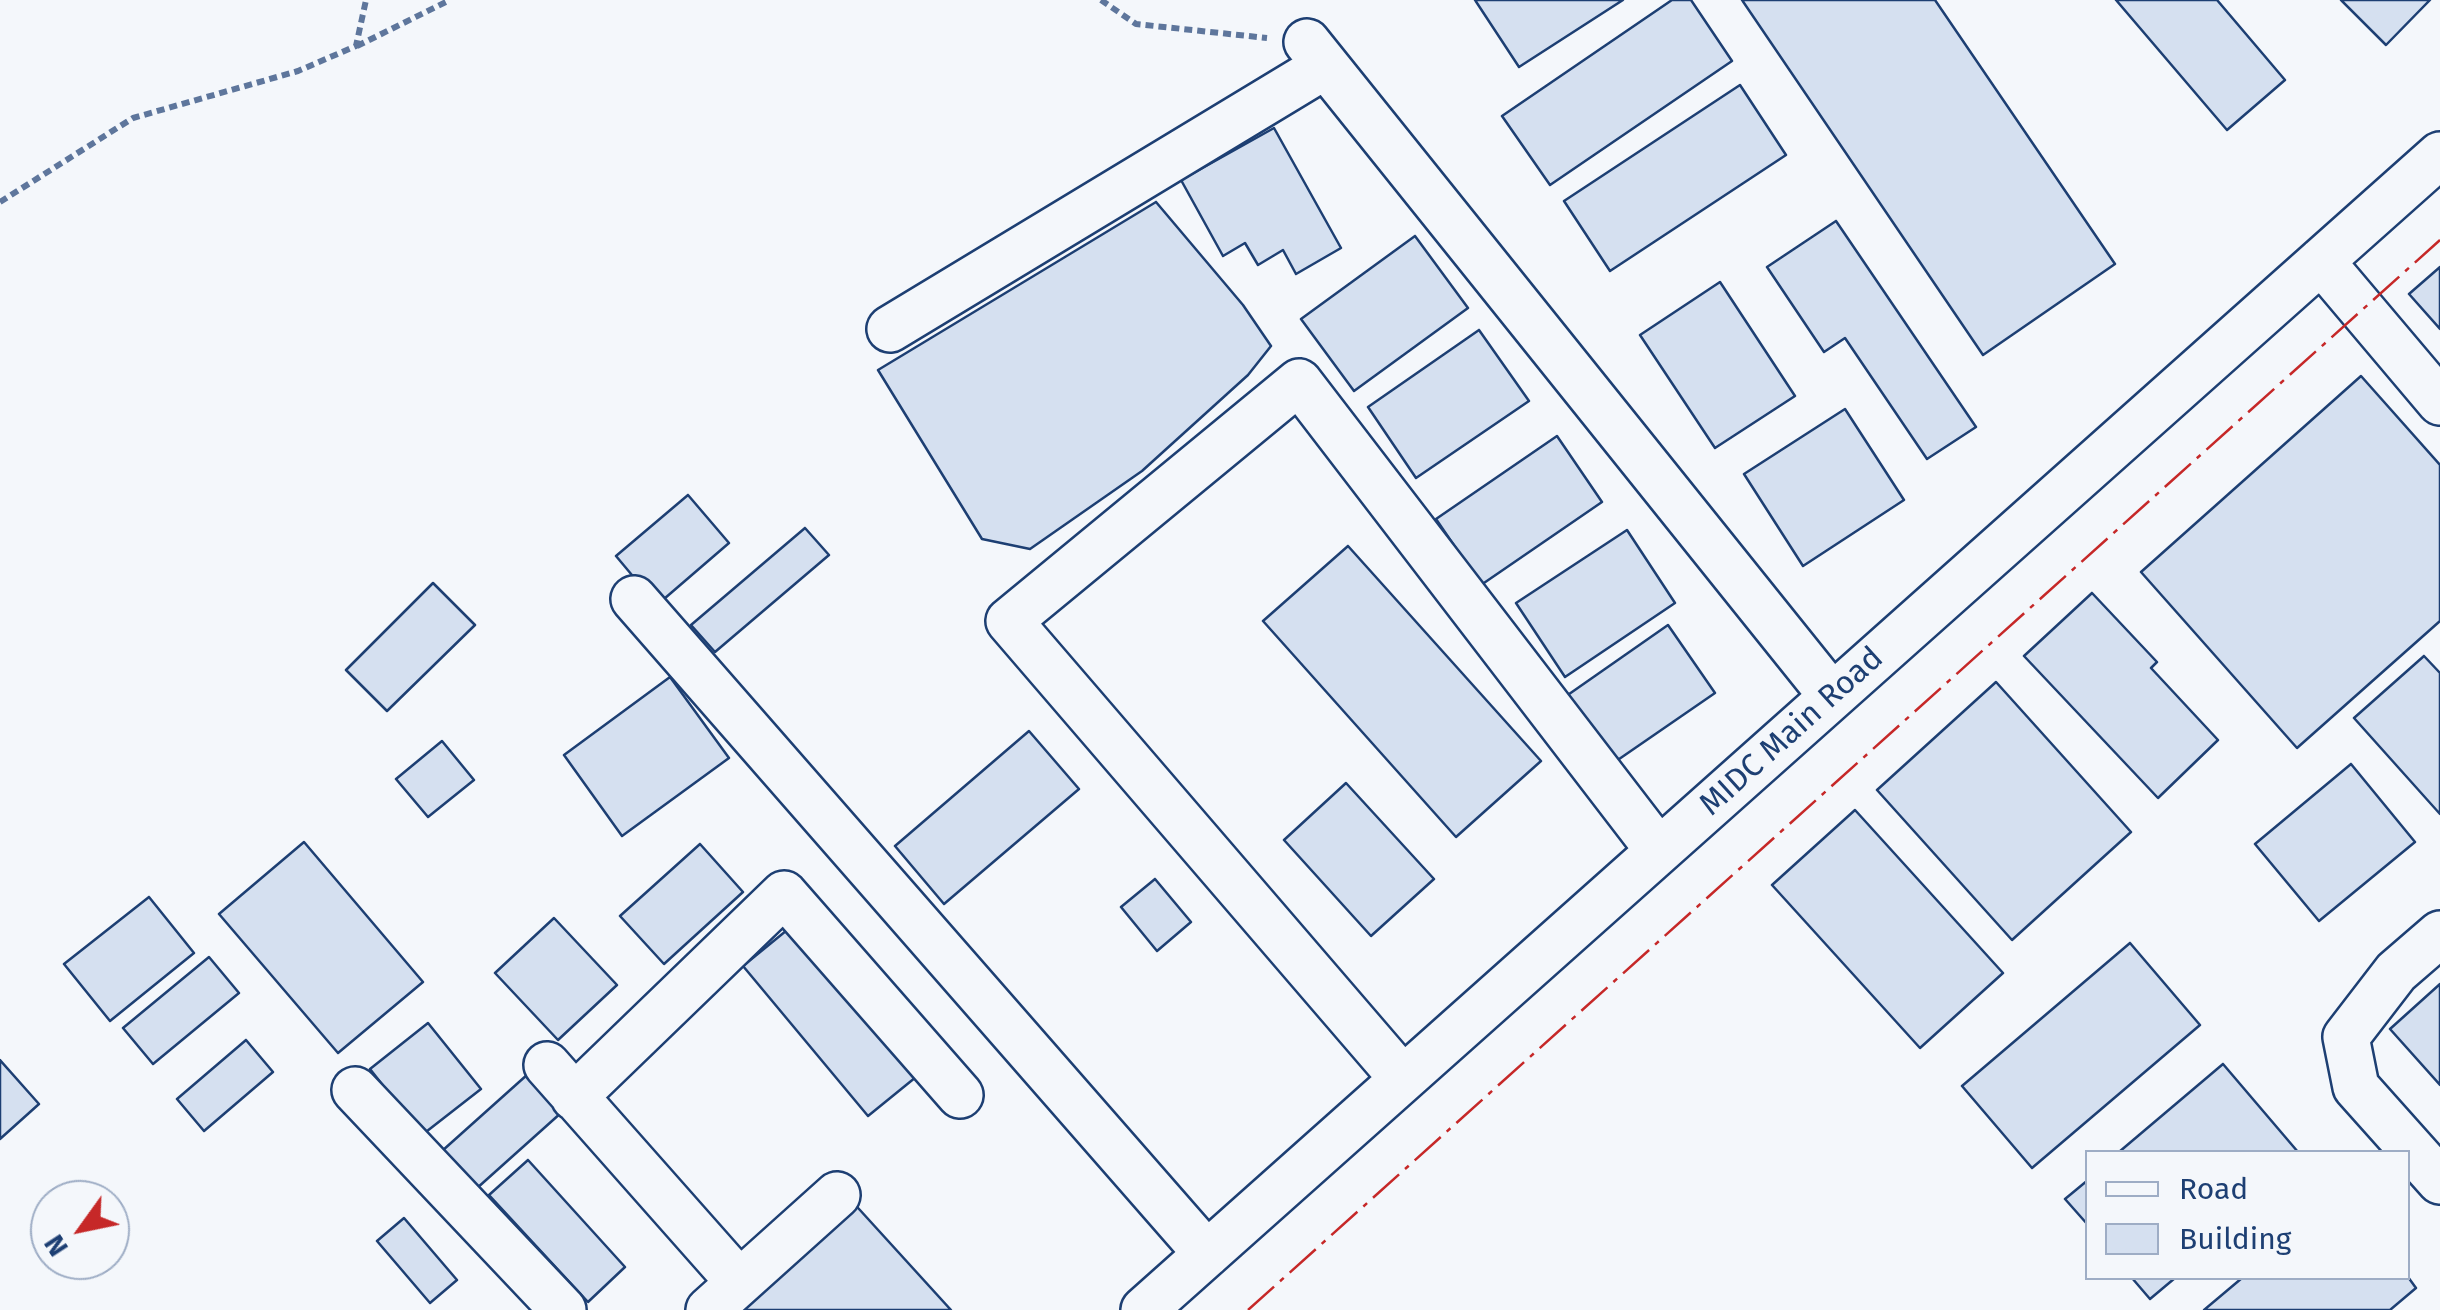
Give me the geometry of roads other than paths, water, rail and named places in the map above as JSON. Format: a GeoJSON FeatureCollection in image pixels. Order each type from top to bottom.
{"type":"FeatureCollection","features":[{"type":"Feature","properties":{"kind":"street"},"geometry":{"type":"LineString","coordinates":[[890,328],[1316,54],[1832,696]]}},
{"type":"Feature","properties":{"kind":"street","name":"MIDC Main Road"},"geometry":{"type":"LineString","coordinates":[[1144,1310],[2440,154]]}},
{"type":"Feature","properties":{"kind":"street"},"geometry":{"type":"LineString","coordinates":[[2321,261],[2440,402]]}},
{"type":"Feature","properties":{"kind":"street"},"geometry":{"type":"LineString","coordinates":[[1404,1078],[1009,621],[1299,382],[1660,851]]}},
{"type":"Feature","properties":{"kind":"street"},"geometry":{"type":"LineString","coordinates":[[634,599],[1206,1254]]}},
{"type":"Feature","properties":{"kind":"street"},"geometry":{"type":"LineString","coordinates":[[837,1195],[724,1296],[561,1081],[784,894],[960,1096]]}},
{"type":"Feature","properties":{"kind":"street"},"geometry":{"type":"LineString","coordinates":[[2440,934],[2396,972],[2346,1038],[2356,1087],[2440,1181]]}},
{"type":"Feature","properties":{"kind":"street"},"geometry":{"type":"LineString","coordinates":[[355,1090],[563,1310]]}}]}
